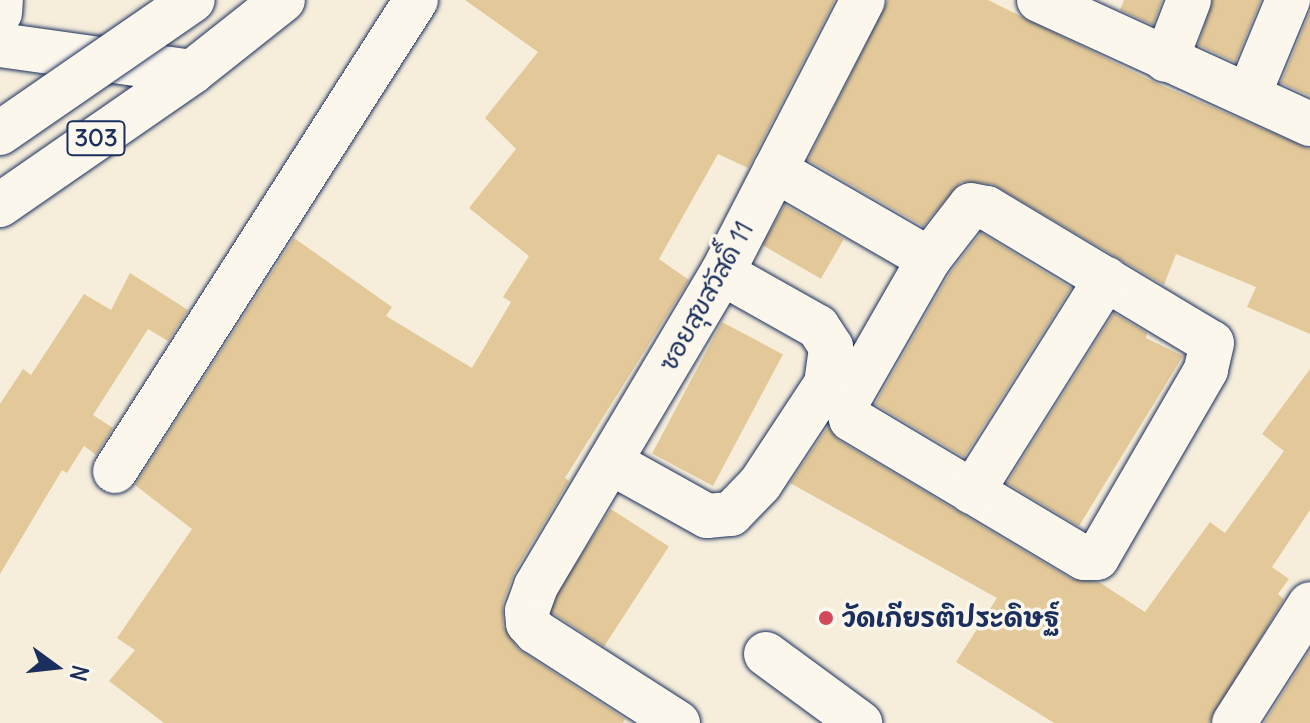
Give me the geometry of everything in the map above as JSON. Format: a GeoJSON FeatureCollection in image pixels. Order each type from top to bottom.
{"type":"FeatureCollection","features":[{"type":"Feature","properties":{"kind":"street"},"geometry":{"type":"LineString","coordinates":[[0,13],[1,0]]}},
{"type":"Feature","properties":{"kind":"street"},"geometry":{"type":"LineString","coordinates":[[0,133],[193,0]]}},
{"type":"Feature","properties":{"kind":"street"},"geometry":{"type":"LineString","coordinates":[[115,471],[416,0]]}},
{"type":"Feature","properties":{"kind":"street","name":"ซอยสุขสวัสดิ์ 11"},"geometry":{"type":"LineString","coordinates":[[678,723],[536,632],[527,611],[536,586],[722,273],[863,0]]}},
{"type":"Feature","properties":{"kind":"street"},"geometry":{"type":"LineString","coordinates":[[1039,0],[1310,124]]}},
{"type":"Feature","properties":{"kind":"street"},"geometry":{"type":"LineString","coordinates":[[1166,60],[1189,0]]}},
{"type":"Feature","properties":{"kind":"street"},"geometry":{"type":"LineString","coordinates":[[1249,94],[1288,0]]}},
{"type":"Feature","properties":{"kind":"street","name":"303"},"geometry":{"type":"LineString","coordinates":[[0,205],[192,72],[259,4]]}},
{"type":"Feature","properties":{"kind":"street"},"geometry":{"type":"LineString","coordinates":[[0,45],[192,72]]}},
{"type":"Feature","properties":{"kind":"street"},"geometry":{"type":"LineString","coordinates":[[775,170],[929,259]]}},
{"type":"Feature","properties":{"kind":"street"},"geometry":{"type":"LineString","coordinates":[[971,205],[987,208],[1212,343],[1206,370],[1097,558],[1084,558],[851,419],[847,402],[929,259],[971,205]]}},
{"type":"Feature","properties":{"kind":"street"},"geometry":{"type":"LineString","coordinates":[[610,462],[707,516],[731,514],[760,484],[826,384],[831,347],[818,327],[722,273]]}},
{"type":"Feature","properties":{"kind":"street"},"geometry":{"type":"LineString","coordinates":[[972,492],[1106,279]]}},
{"type":"Feature","properties":{"kind":"street"},"geometry":{"type":"LineString","coordinates":[[1234,723],[1310,604]]}},
{"type":"Feature","properties":{"kind":"street"},"geometry":{"type":"LineString","coordinates":[[766,654],[860,723]]}},
{"type":"Feature","properties":{"kind":"building"},"geometry":{"type":"Polygon","coordinates":[[[465,0],[835,0],[748,168],[718,154],[659,259],[689,280],[565,478],[569,481],[514,573],[503,603],[503,626],[518,649],[625,719],[623,723],[164,723],[109,681],[135,650],[117,638],[192,529],[135,485],[294,238],[392,307],[386,316],[472,368],[511,302],[503,297],[529,256],[469,208],[516,149],[485,118],[538,52],[465,0]]]}},
{"type":"Feature","properties":{"kind":"building"},"geometry":{"type":"Polygon","coordinates":[[[888,0],[988,0],[1156,83],[1310,149],[1310,334],[1247,307],[1256,287],[1176,254],[1164,285],[992,184],[961,182],[923,226],[808,160],[888,0]]]}},
{"type":"Feature","properties":{"kind":"building"},"geometry":{"type":"Polygon","coordinates":[[[1124,0],[1162,0],[1153,25],[1120,10],[1124,0]]]}},
{"type":"Feature","properties":{"kind":"building"},"geometry":{"type":"Polygon","coordinates":[[[1213,0],[1261,0],[1235,62],[1198,45],[1213,0]]]}},
{"type":"Feature","properties":{"kind":"building"},"geometry":{"type":"Polygon","coordinates":[[[1310,12],[1310,96],[1281,83],[1310,12]]]}},
{"type":"Feature","properties":{"kind":"building"},"geometry":{"type":"Polygon","coordinates":[[[785,205],[844,239],[821,279],[762,245],[785,205]]]}},
{"type":"Feature","properties":{"kind":"building"},"geometry":{"type":"Polygon","coordinates":[[[981,233],[1071,288],[964,457],[875,404],[950,273],[981,233]]]}},
{"type":"Feature","properties":{"kind":"building"},"geometry":{"type":"Polygon","coordinates":[[[130,273],[188,310],[168,341],[148,329],[93,415],[113,428],[96,455],[84,446],[67,473],[62,470],[0,574],[0,404],[23,369],[31,375],[84,294],[111,310],[130,273]]]}},
{"type":"Feature","properties":{"kind":"building"},"geometry":{"type":"Polygon","coordinates":[[[1114,313],[1147,333],[1146,338],[1183,356],[1079,526],[1007,483],[1114,313]]]}},
{"type":"Feature","properties":{"kind":"building"},"geometry":{"type":"Polygon","coordinates":[[[722,322],[783,354],[713,486],[652,454],[722,322]]]}},
{"type":"Feature","properties":{"kind":"building"},"geometry":{"type":"Polygon","coordinates":[[[1310,369],[1310,510],[1272,567],[1289,579],[1278,594],[1284,599],[1209,723],[1054,723],[956,662],[997,598],[790,483],[828,427],[838,440],[1071,579],[1099,582],[1145,612],[1210,522],[1225,533],[1284,451],[1262,434],[1310,369]]]}},
{"type":"Feature","properties":{"kind":"building"},"geometry":{"type":"Polygon","coordinates":[[[611,509],[669,547],[604,646],[546,609],[611,509]]]}},
{"type":"Feature","properties":{"kind":"building"},"geometry":{"type":"Polygon","coordinates":[[[1310,650],[1310,723],[1264,723],[1310,650]]]}},
{"type":"Feature","properties":{"kind":"place","name":"วัดเกียรติประดิษฐ์"},"geometry":{"type":"Point","coordinates":[826,618]}}]}
